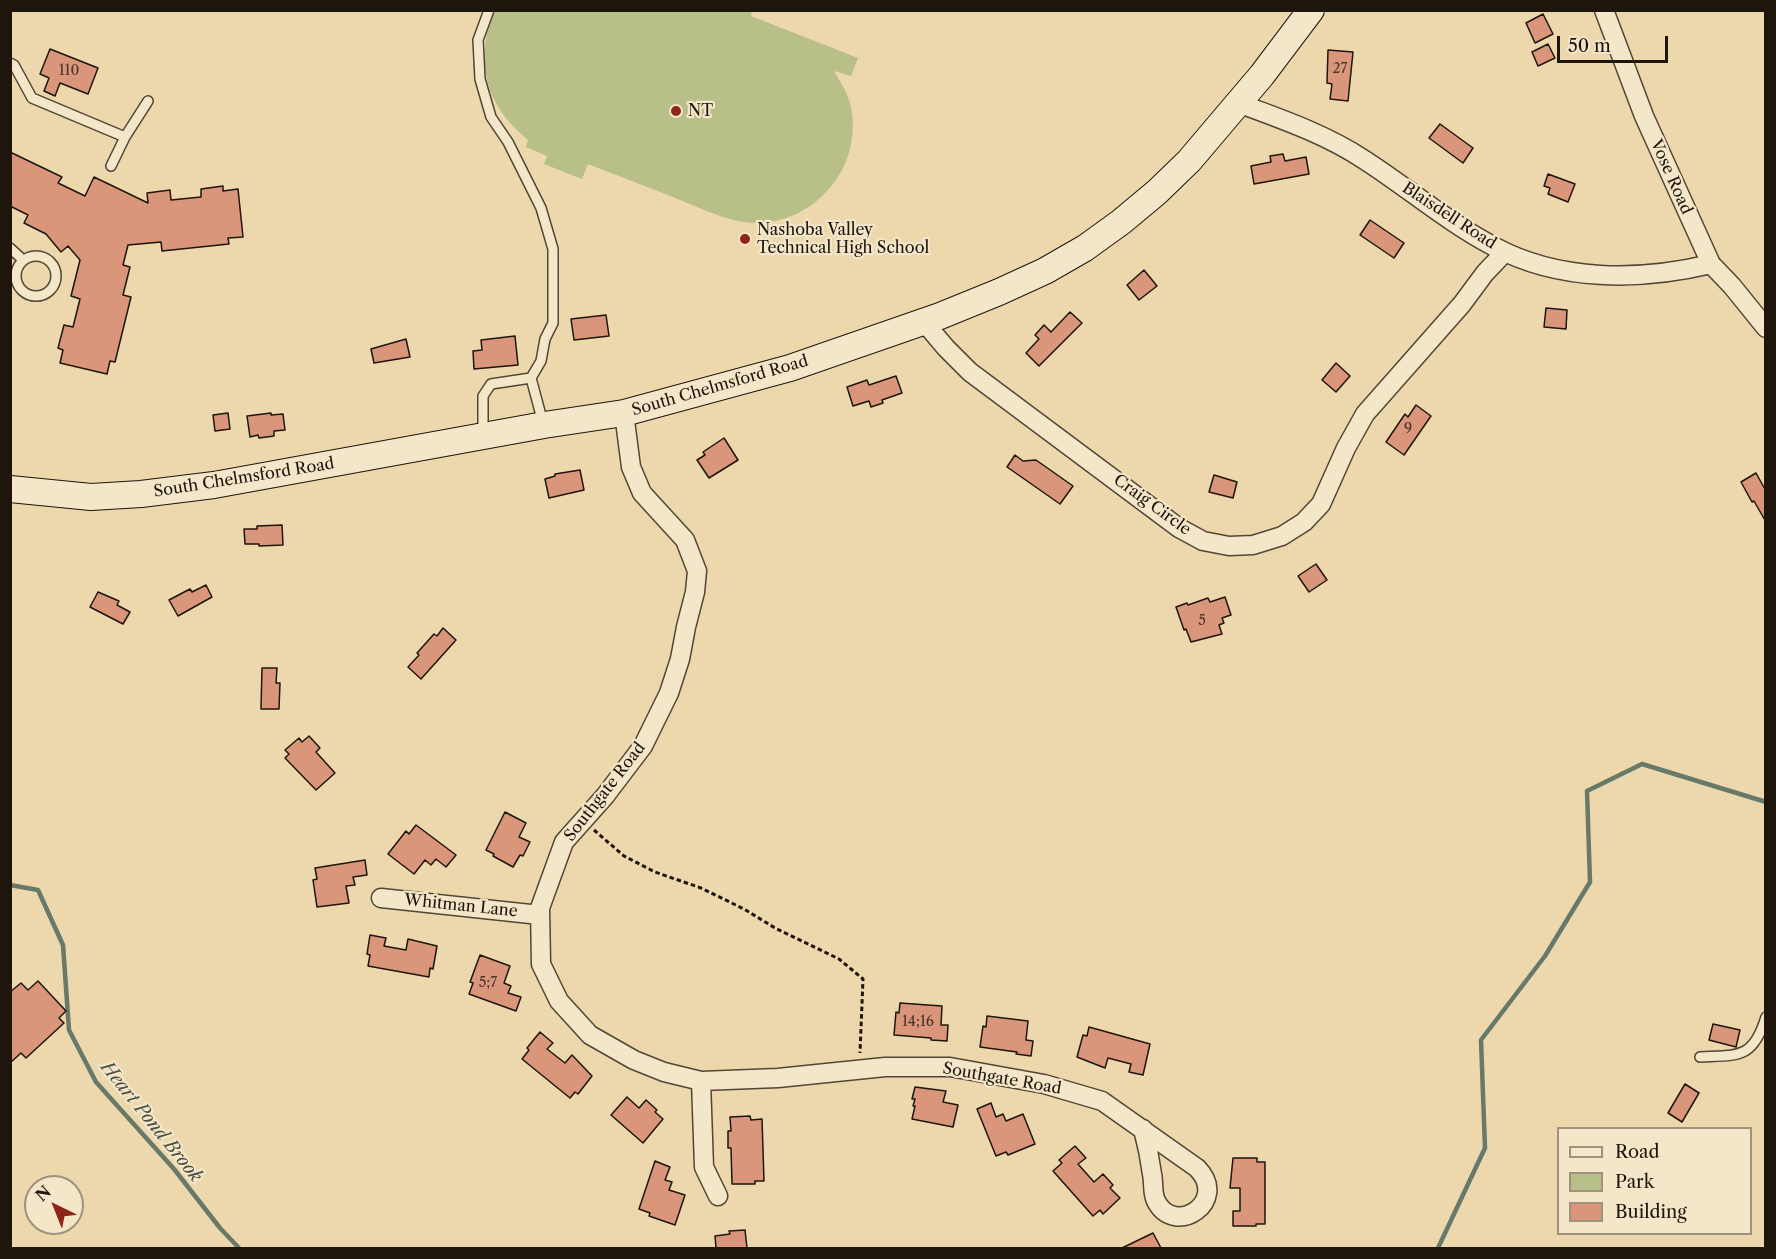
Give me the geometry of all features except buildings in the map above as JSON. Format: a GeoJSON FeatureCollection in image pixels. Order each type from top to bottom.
{"type":"FeatureCollection","features":[{"type":"Feature","properties":{"kind":"main road","name":"South Chelmsford Road"},"geometry":{"type":"LineString","coordinates":[[10,489],[92,497],[141,494],[214,485],[544,425],[624,414],[790,368],[924,322],[1045,271],[1085,248],[1157,192],[1188,161],[1238,103],[1311,10]]}},
{"type":"Feature","properties":{"kind":"street","name":"Vose Road"},"geometry":{"type":"LineString","coordinates":[[1604,10],[1644,117],[1711,264],[1766,328]]}},
{"type":"Feature","properties":{"kind":"street","name":"Blaisdell Road"},"geometry":{"type":"LineString","coordinates":[[1238,103],[1303,127],[1362,158],[1461,227],[1526,261],[1591,275],[1649,275],[1684,271],[1711,264]]}},
{"type":"Feature","properties":{"kind":"street","name":"Craig Circle"},"geometry":{"type":"LineString","coordinates":[[924,322],[970,372],[1179,528],[1203,540],[1229,546],[1253,545],[1282,536],[1304,522],[1321,504],[1346,448],[1365,414],[1505,252]]}},
{"type":"Feature","properties":{"kind":"street","name":"Southgate Road"},"geometry":{"type":"LineString","coordinates":[[624,414],[631,467],[642,493],[685,540],[697,571],[695,592],[680,658],[669,693],[643,746],[605,796],[564,842],[540,908],[541,964],[559,1001],[590,1035],[634,1060],[664,1072],[701,1081],[778,1078],[885,1067],[950,1067],[1044,1084],[1102,1101],[1143,1129],[1197,1168],[1205,1176],[1207,1194],[1203,1205],[1194,1213],[1183,1216],[1171,1215],[1157,1203],[1153,1192],[1151,1162],[1143,1129]]}},
{"type":"Feature","properties":{"kind":"street","name":"Whitman Lane"},"geometry":{"type":"LineString","coordinates":[[381,898],[540,915]]}},
{"type":"Feature","properties":{"kind":"street"},"geometry":{"type":"LineString","coordinates":[[701,1081],[704,1167],[718,1196]]}},
{"type":"Feature","properties":{"kind":"lane"},"geometry":{"type":"LineString","coordinates":[[489,10],[477,40],[480,79],[491,117],[508,142],[542,208],[553,249],[553,323],[545,339],[541,361],[531,378],[544,425]]}},
{"type":"Feature","properties":{"kind":"lane"},"geometry":{"type":"LineString","coordinates":[[10,63],[14,64],[32,98],[125,137]]}},
{"type":"Feature","properties":{"kind":"lane"},"geometry":{"type":"LineString","coordinates":[[111,166],[125,137],[148,101]]}},
{"type":"Feature","properties":{"kind":"lane"},"geometry":{"type":"LineString","coordinates":[[10,248],[23,260]]}},
{"type":"Feature","properties":{"kind":"lane"},"geometry":{"type":"LineString","coordinates":[[37,255],[50,261],[57,273],[54,287],[42,296],[28,295],[14,284],[16,272],[23,260],[37,255]]}},
{"type":"Feature","properties":{"kind":"lane"},"geometry":{"type":"LineString","coordinates":[[483,436],[483,396],[491,384],[531,378]]}},
{"type":"Feature","properties":{"kind":"lane"},"geometry":{"type":"LineString","coordinates":[[1701,1058],[1743,1053],[1752,1047],[1766,1017]]}},
{"type":"Feature","properties":{"kind":"path"},"geometry":{"type":"LineString","coordinates":[[583,821],[624,856],[744,909],[775,928],[839,959],[863,979],[860,1070]]}},
{"type":"Feature","properties":{"kind":"green space","name":"NT"},"geometry":{"type":"Polygon","coordinates":[[[496,10],[752,11],[751,16],[858,58],[851,76],[834,71],[847,95],[853,120],[852,138],[842,170],[823,195],[799,213],[785,219],[754,223],[714,214],[588,164],[582,179],[544,164],[547,156],[526,147],[528,140],[498,107],[490,91],[485,68],[485,43],[496,10]]]}},
{"type":"Feature","properties":{"kind":"waterway","name":"Heart Pond Brook"},"geometry":{"type":"LineString","coordinates":[[1438,1248],[1485,1148],[1481,1040],[1545,956],[1590,882],[1587,791],[1642,764],[1766,802]]}},
{"type":"Feature","properties":{"kind":"waterway","name":"Heart Pond Brook"},"geometry":{"type":"LineString","coordinates":[[10,885],[38,890],[63,945],[69,1030],[96,1082],[174,1169],[220,1228],[239,1248]]}},
{"type":"Feature","properties":{"kind":"place","name":"NT"},"geometry":{"type":"Point","coordinates":[676,111]}},
{"type":"Feature","properties":{"kind":"place","name":"Nashoba Valley Technical High School"},"geometry":{"type":"Point","coordinates":[745,239]}}]}
